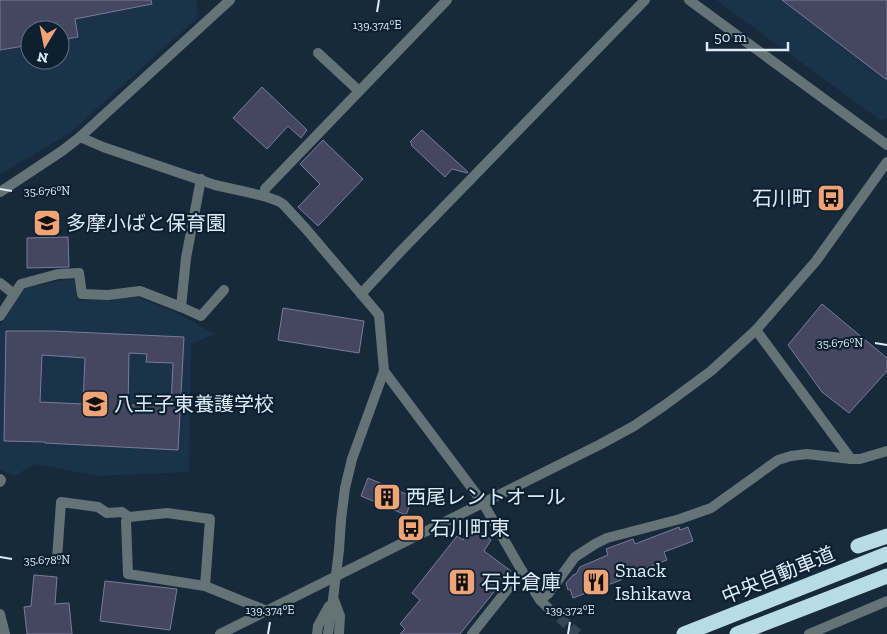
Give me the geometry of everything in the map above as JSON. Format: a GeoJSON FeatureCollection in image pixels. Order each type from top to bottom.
{"type":"FeatureCollection","features":[{"type":"Feature","properties":{"kind":"highway"},"geometry":{"type":"LineString","coordinates":[[858,546],[887,536]]}},
{"type":"Feature","properties":{"kind":"highway","name":"中央自動車道"},"geometry":{"type":"LineString","coordinates":[[684,634],[887,554]]}},
{"type":"Feature","properties":{"kind":"highway","name":"中央自動車道"},"geometry":{"type":"LineString","coordinates":[[737,634],[887,576]]}},
{"type":"Feature","properties":{"kind":"street"},"geometry":{"type":"LineString","coordinates":[[0,192],[80,137],[230,0]]}},
{"type":"Feature","properties":{"kind":"street"},"geometry":{"type":"LineString","coordinates":[[264,196],[265,189],[447,0]]}},
{"type":"Feature","properties":{"kind":"street"},"geometry":{"type":"LineString","coordinates":[[361,294],[645,0]]}},
{"type":"Feature","properties":{"kind":"street"},"geometry":{"type":"LineString","coordinates":[[690,0],[887,144]]}},
{"type":"Feature","properties":{"kind":"street"},"geometry":{"type":"LineString","coordinates":[[318,53],[359,91]]}},
{"type":"Feature","properties":{"kind":"street"},"geometry":{"type":"LineString","coordinates":[[80,137],[103,147],[215,185],[278,201],[306,229],[379,316],[384,371],[352,459],[345,488],[334,599],[328,634]]}},
{"type":"Feature","properties":{"kind":"street"},"geometry":{"type":"LineString","coordinates":[[220,634],[570,460],[634,426],[665,406],[711,371],[756,330],[816,261],[887,162]]}},
{"type":"Feature","properties":{"kind":"street"},"geometry":{"type":"LineString","coordinates":[[181,307],[186,258],[201,179]]}},
{"type":"Feature","properties":{"kind":"street"},"geometry":{"type":"LineString","coordinates":[[0,316],[21,284],[58,274],[79,273],[82,294],[108,295],[140,291],[201,316],[224,290]]}},
{"type":"Feature","properties":{"kind":"street"},"geometry":{"type":"LineString","coordinates":[[0,283],[14,294]]}},
{"type":"Feature","properties":{"kind":"street"},"geometry":{"type":"LineString","coordinates":[[756,330],[851,459]]}},
{"type":"Feature","properties":{"kind":"street"},"geometry":{"type":"LineString","coordinates":[[384,371],[483,503],[522,571],[544,604],[548,594],[575,557],[590,547],[607,538],[680,519],[711,508],[778,460],[806,454],[860,459],[887,451]]}},
{"type":"Feature","properties":{"kind":"street"},"geometry":{"type":"LineString","coordinates":[[57,559],[61,502],[98,507],[107,513],[122,512],[129,517],[167,513],[210,519],[205,586]]}},
{"type":"Feature","properties":{"kind":"street"},"geometry":{"type":"LineString","coordinates":[[129,517],[126,521],[128,574],[205,586],[267,611]]}},
{"type":"Feature","properties":{"kind":"street"},"geometry":{"type":"LineString","coordinates":[[472,634],[522,571]]}},
{"type":"Feature","properties":{"kind":"street"},"geometry":{"type":"LineString","coordinates":[[316,634],[318,626],[334,599]]}},
{"type":"Feature","properties":{"kind":"street"},"geometry":{"type":"LineString","coordinates":[[334,599],[340,616],[340,634]]}},
{"type":"Feature","properties":{"kind":"street"},"geometry":{"type":"LineString","coordinates":[[809,634],[887,601]]}},
{"type":"Feature","properties":{"kind":"street"},"geometry":{"type":"LineString","coordinates":[[0,614],[6,634]]}},
{"type":"Feature","properties":{"kind":"shaded area"},"geometry":{"type":"Polygon","coordinates":[[[0,0],[196,0],[198,17],[70,133],[0,174],[0,0]]]}},
{"type":"Feature","properties":{"kind":"shaded area"},"geometry":{"type":"Polygon","coordinates":[[[716,0],[887,0],[887,118],[880,120],[716,0]]]}},
{"type":"Feature","properties":{"kind":"shaded area","name":"八王子東養護学校"},"geometry":{"type":"Polygon","coordinates":[[[76,278],[77,301],[137,297],[177,313],[215,334],[191,344],[189,472],[98,476],[35,464],[14,476],[0,469],[0,326],[24,288],[76,278]]]}},
{"type":"Feature","properties":{"kind":"building"},"geometry":{"type":"Polygon","coordinates":[[[0,0],[151,0],[152,4],[75,19],[78,37],[70,38],[70,20],[20,20],[20,47],[0,50],[0,0]]]}},
{"type":"Feature","properties":{"kind":"building"},"geometry":{"type":"Polygon","coordinates":[[[782,0],[887,0],[887,80],[782,0]]]}},
{"type":"Feature","properties":{"kind":"building"},"geometry":{"type":"Polygon","coordinates":[[[262,87],[307,130],[301,138],[288,126],[267,149],[233,118],[262,87]]]}},
{"type":"Feature","properties":{"kind":"building"},"geometry":{"type":"Polygon","coordinates":[[[422,130],[468,172],[452,169],[445,177],[411,145],[410,142],[422,130]]]}},
{"type":"Feature","properties":{"kind":"building"},"geometry":{"type":"Polygon","coordinates":[[[323,140],[363,179],[318,226],[298,207],[320,184],[300,164],[323,140]]]}},
{"type":"Feature","properties":{"kind":"building"},"geometry":{"type":"Polygon","coordinates":[[[68,237],[69,267],[27,268],[27,238],[68,237]]]}},
{"type":"Feature","properties":{"kind":"building"},"geometry":{"type":"Polygon","coordinates":[[[822,304],[887,358],[887,371],[849,413],[822,392],[788,345],[822,304]]]}},
{"type":"Feature","properties":{"kind":"building"},"geometry":{"type":"Polygon","coordinates":[[[283,308],[364,321],[359,353],[278,340],[283,308]]]}},
{"type":"Feature","properties":{"kind":"building"},"geometry":{"type":"Polygon","coordinates":[[[6,331],[52,331],[184,337],[178,450],[4,441],[6,331]],[[129,353],[128,405],[171,406],[173,363],[146,362],[147,354],[129,353]],[[42,355],[40,402],[83,404],[85,358],[42,355]]]}},
{"type":"Feature","properties":{"kind":"building","name":"西尾レントオール"},"geometry":{"type":"Polygon","coordinates":[[[368,478],[413,497],[406,515],[361,496],[368,478]]]}},
{"type":"Feature","properties":{"kind":"building","name":"石井倉庫"},"geometry":{"type":"Polygon","coordinates":[[[473,525],[491,540],[484,551],[511,571],[460,634],[400,634],[405,629],[400,624],[420,600],[412,593],[457,536],[463,540],[473,525]]]}},
{"type":"Feature","properties":{"kind":"building"},"geometry":{"type":"Polygon","coordinates":[[[679,527],[680,530],[688,527],[693,541],[664,552],[667,560],[573,598],[570,589],[568,590],[566,583],[576,574],[580,567],[608,555],[606,549],[633,539],[635,544],[679,527]]]}},
{"type":"Feature","properties":{"kind":"building"},"geometry":{"type":"Polygon","coordinates":[[[34,575],[57,577],[55,604],[69,603],[72,634],[27,634],[24,607],[31,606],[34,575]]]}},
{"type":"Feature","properties":{"kind":"building"},"geometry":{"type":"Polygon","coordinates":[[[105,581],[177,589],[170,630],[100,621],[105,581]]]}},
{"type":"Feature","properties":{"kind":"tunnel"},"geometry":{"type":"LineString","coordinates":[[548,608],[578,634]]}},
{"type":"Feature","properties":{"kind":"place","name":"石川町"},"geometry":{"type":"Point","coordinates":[831,198]}},
{"type":"Feature","properties":{"kind":"place","name":"多摩小ばと保育園"},"geometry":{"type":"Point","coordinates":[47,223]}},
{"type":"Feature","properties":{"kind":"place","name":"八王子東養護学校"},"geometry":{"type":"Point","coordinates":[95,404]}},
{"type":"Feature","properties":{"kind":"place","name":"西尾レントオール"},"geometry":{"type":"Point","coordinates":[387,497]}},
{"type":"Feature","properties":{"kind":"place","name":"石川町東"},"geometry":{"type":"Point","coordinates":[411,528]}},
{"type":"Feature","properties":{"kind":"place","name":"石井倉庫"},"geometry":{"type":"Point","coordinates":[462,582]}},
{"type":"Feature","properties":{"kind":"place","name":"Snack Ishikawa"},"geometry":{"type":"Point","coordinates":[596,582]}}]}
